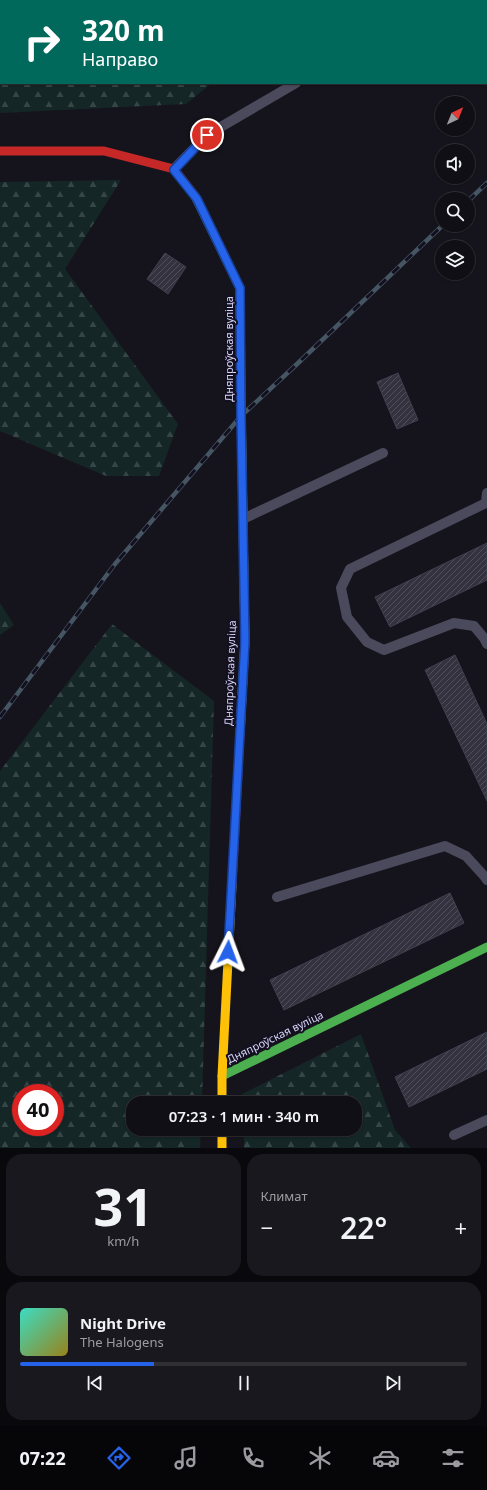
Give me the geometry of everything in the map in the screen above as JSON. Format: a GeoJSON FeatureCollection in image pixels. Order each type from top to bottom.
{"type":"FeatureCollection","features":[{"type":"Feature","properties":{"kind":"street"},"geometry":{"type":"LineString","coordinates":[[0,151],[104,151],[174,170]]}},
{"type":"Feature","properties":{"kind":"street","name":"Дняпроўская вуліца"},"geometry":{"type":"LineString","coordinates":[[174,170],[197,199],[240,288],[245,641],[222,1076],[487,947]]}},
{"type":"Feature","properties":{"kind":"street"},"geometry":{"type":"LineString","coordinates":[[222,1076],[222,1096]]}},
{"type":"Feature","properties":{"kind":"street"},"geometry":{"type":"LineString","coordinates":[[222,1136],[222,1148]]}},
{"type":"Feature","properties":{"kind":"lane"},"geometry":{"type":"LineString","coordinates":[[174,170],[207,135],[294,84]]}},
{"type":"Feature","properties":{"kind":"lane"},"geometry":{"type":"LineString","coordinates":[[243,519],[384,453]]}},
{"type":"Feature","properties":{"kind":"lane"},"geometry":{"type":"LineString","coordinates":[[487,493],[486,503],[350,569],[342,588],[347,616],[367,642],[384,650],[454,623],[474,626],[487,644]]}},
{"type":"Feature","properties":{"kind":"lane"},"geometry":{"type":"LineString","coordinates":[[277,897],[445,846],[466,856],[487,880]]}},
{"type":"Feature","properties":{"kind":"lane"},"geometry":{"type":"LineString","coordinates":[[454,1135],[487,1120]]}},
{"type":"Feature","properties":{"kind":"green space"},"geometry":{"type":"Polygon","coordinates":[[[0,84],[211,84],[186,104],[0,113],[0,84]]]}},
{"type":"Feature","properties":{"kind":"green space"},"geometry":{"type":"Polygon","coordinates":[[[121,180],[65,269],[178,424],[159,476],[106,476],[0,431],[0,182],[121,180]]]}},
{"type":"Feature","properties":{"kind":"green space"},"geometry":{"type":"Polygon","coordinates":[[[0,603],[14,625],[0,635],[0,603]]]}},
{"type":"Feature","properties":{"kind":"green space"},"geometry":{"type":"Polygon","coordinates":[[[112,624],[214,701],[202,1096],[126,1096],[126,1136],[201,1136],[200,1148],[0,1148],[0,771],[112,624]]]}},
{"type":"Feature","properties":{"kind":"green space"},"geometry":{"type":"Polygon","coordinates":[[[361,1034],[395,1130],[411,1148],[244,1148],[244,1136],[362,1136],[362,1096],[242,1096],[242,1094],[361,1034]]]}},
{"type":"Feature","properties":{"kind":"building"},"geometry":{"type":"Polygon","coordinates":[[[165,253],[186,267],[168,294],[147,279],[165,253]]]}},
{"type":"Feature","properties":{"kind":"building"},"geometry":{"type":"Polygon","coordinates":[[[398,373],[418,420],[397,429],[377,382],[398,373]]]}},
{"type":"Feature","properties":{"kind":"building"},"geometry":{"type":"Polygon","coordinates":[[[487,543],[487,580],[390,627],[375,597],[487,543]]]}},
{"type":"Feature","properties":{"kind":"building"},"geometry":{"type":"Polygon","coordinates":[[[455,655],[487,724],[487,801],[425,670],[455,655]]]}},
{"type":"Feature","properties":{"kind":"building"},"geometry":{"type":"Polygon","coordinates":[[[450,893],[464,923],[284,1010],[270,980],[450,893]]]}},
{"type":"Feature","properties":{"kind":"building"},"geometry":{"type":"Polygon","coordinates":[[[487,1032],[487,1069],[409,1107],[395,1077],[487,1032]]]}},
{"type":"Feature","properties":{"kind":"railway"},"geometry":{"type":"LineString","coordinates":[[475,194],[487,183]]}},
{"type":"Feature","properties":{"kind":"railway"},"geometry":{"type":"LineString","coordinates":[[0,717],[115,564],[241,416],[436,232]]}},
{"type":"Feature","properties":{"kind":"traffic: fast"},"geometry":{"type":"LineString","coordinates":[[195,196],[240,288],[241,401]]}},
{"type":"Feature","properties":{"kind":"traffic: fast"},"geometry":{"type":"LineString","coordinates":[[222,1076],[487,947]]}},
{"type":"Feature","properties":{"kind":"traffic: slow"},"geometry":{"type":"LineString","coordinates":[[240,735],[245,641],[241,401]]}},
{"type":"Feature","properties":{"kind":"traffic: slow"},"geometry":{"type":"LineString","coordinates":[[222,1096],[232,884]]}},
{"type":"Feature","properties":{"kind":"traffic: slow"},"geometry":{"type":"LineString","coordinates":[[222,1136],[222,1148]]}},
{"type":"Feature","properties":{"kind":"traffic: jam"},"geometry":{"type":"LineString","coordinates":[[0,151],[104,151],[174,169],[195,196]]}},
{"type":"Feature","properties":{"kind":"traffic: jam"},"geometry":{"type":"LineString","coordinates":[[232,884],[240,735]]}},
{"type":"Feature","properties":{"kind":"route"},"geometry":{"type":"LineString","coordinates":[[207,135],[174,170],[197,199],[240,288],[245,641],[228,952]]}}]}
